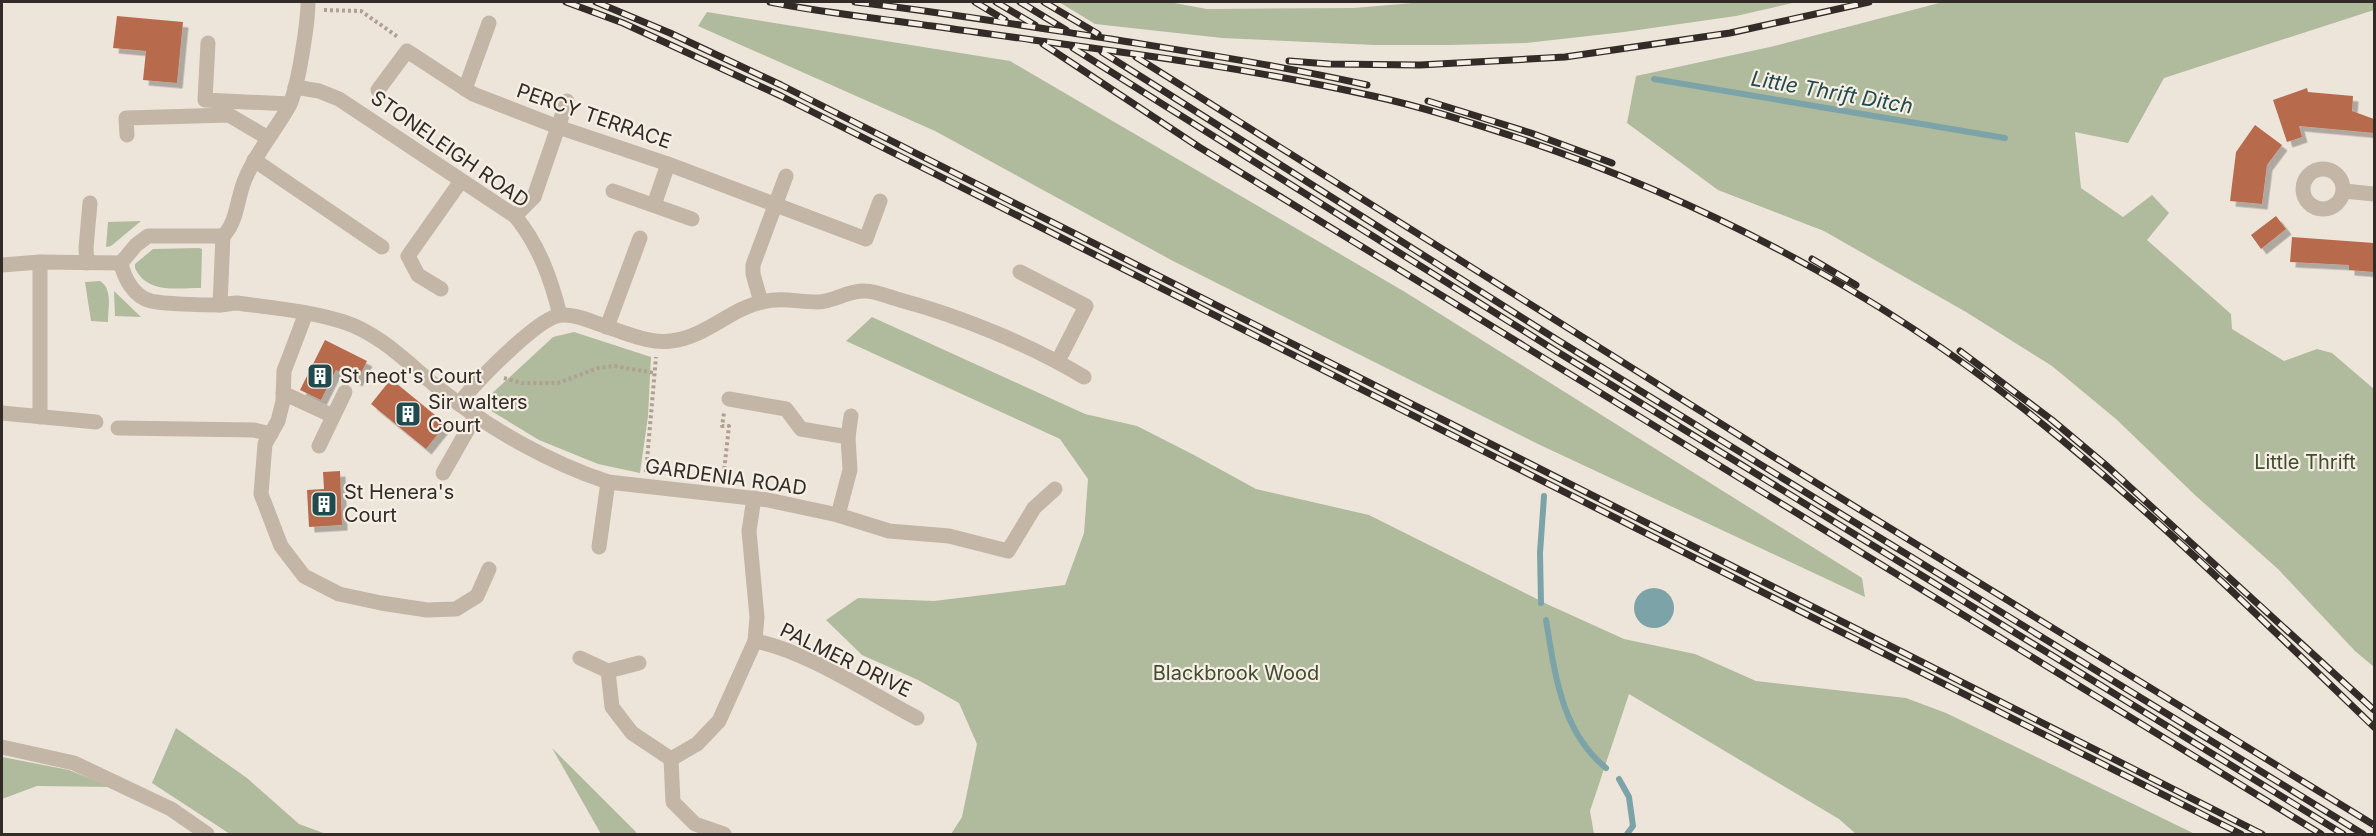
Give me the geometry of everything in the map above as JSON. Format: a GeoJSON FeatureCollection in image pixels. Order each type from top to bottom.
{"type":"FeatureCollection","features":[{"type":"Feature","properties":{"kind":"street"},"geometry":{"type":"LineString","coordinates":[[220,305],[223,236],[231,228],[238,197],[254,160],[290,104],[295,87],[308,6]]}},
{"type":"Feature","properties":{"kind":"street"},"geometry":{"type":"LineString","coordinates":[[465,89],[489,23]]}},
{"type":"Feature","properties":{"kind":"street"},"geometry":{"type":"LineString","coordinates":[[208,44],[205,100],[290,104]]}},
{"type":"Feature","properties":{"kind":"street"},"geometry":{"type":"LineString","coordinates":[[378,90],[407,51]]}},
{"type":"Feature","properties":{"kind":"street","name":"PERCY TERRACE"},"geometry":{"type":"LineString","coordinates":[[407,51],[473,94],[866,238],[880,201]]}},
{"type":"Feature","properties":{"kind":"street","name":"STONELEIGH ROAD"},"geometry":{"type":"LineString","coordinates":[[295,87],[318,91],[339,99],[515,216],[527,230],[543,260],[561,315]]}},
{"type":"Feature","properties":{"kind":"street"},"geometry":{"type":"LineString","coordinates":[[515,216],[534,197],[567,101]]}},
{"type":"Feature","properties":{"kind":"street"},"geometry":{"type":"LineString","coordinates":[[127,135],[126,118],[229,115],[268,138]]}},
{"type":"Feature","properties":{"kind":"street"},"geometry":{"type":"LineString","coordinates":[[254,160],[382,247]]}},
{"type":"Feature","properties":{"kind":"street"},"geometry":{"type":"LineString","coordinates":[[654,205],[668,164]]}},
{"type":"Feature","properties":{"kind":"street"},"geometry":{"type":"LineString","coordinates":[[761,302],[753,274],[753,265],[786,176]]}},
{"type":"Feature","properties":{"kind":"street"},"geometry":{"type":"LineString","coordinates":[[441,290],[417,275],[408,256],[461,181]]}},
{"type":"Feature","properties":{"kind":"street"},"geometry":{"type":"LineString","coordinates":[[613,191],[692,219]]}},
{"type":"Feature","properties":{"kind":"street"},"geometry":{"type":"LineString","coordinates":[[2343,191],[2374,194]]}},
{"type":"Feature","properties":{"kind":"street"},"geometry":{"type":"LineString","coordinates":[[87,263],[90,203]]}},
{"type":"Feature","properties":{"kind":"street"},"geometry":{"type":"LineString","coordinates":[[2,265],[40,262],[121,263],[136,245],[148,236],[223,236]]}},
{"type":"Feature","properties":{"kind":"street"},"geometry":{"type":"LineString","coordinates":[[607,327],[640,238]]}},
{"type":"Feature","properties":{"kind":"street"},"geometry":{"type":"LineString","coordinates":[[40,262],[40,417]]}},
{"type":"Feature","properties":{"kind":"street","name":"GARDENIA ROAD"},"geometry":{"type":"LineString","coordinates":[[121,263],[129,285],[150,301],[220,305],[235,303],[253,307],[272,307],[345,322],[390,346],[441,390],[476,415],[544,456],[583,474],[608,482],[754,498],[838,515],[889,531],[949,536],[1008,551],[1034,508],[1055,489]]}},
{"type":"Feature","properties":{"kind":"street"},"geometry":{"type":"LineString","coordinates":[[1020,272],[1086,306],[1058,361]]}},
{"type":"Feature","properties":{"kind":"street"},"geometry":{"type":"LineString","coordinates":[[459,404],[491,368],[544,322],[561,315],[584,319],[660,342],[702,333],[761,302],[779,299],[832,301],[847,293],[866,290],[938,310],[1058,361],[1084,377]]}},
{"type":"Feature","properties":{"kind":"street"},"geometry":{"type":"LineString","coordinates":[[306,314],[284,371],[278,421],[265,444],[261,494],[281,546],[304,576],[339,594],[427,610],[456,609],[477,596],[489,569]]}},
{"type":"Feature","properties":{"kind":"street"},"geometry":{"type":"LineString","coordinates":[[319,446],[345,392]]}},
{"type":"Feature","properties":{"kind":"street"},"geometry":{"type":"LineString","coordinates":[[283,393],[333,416]]}},
{"type":"Feature","properties":{"kind":"street"},"geometry":{"type":"LineString","coordinates":[[729,399],[786,409],[801,429],[848,437]]}},
{"type":"Feature","properties":{"kind":"street"},"geometry":{"type":"LineString","coordinates":[[2,413],[96,422]]}},
{"type":"Feature","properties":{"kind":"street"},"geometry":{"type":"LineString","coordinates":[[443,473],[476,415]]}},
{"type":"Feature","properties":{"kind":"street"},"geometry":{"type":"LineString","coordinates":[[838,515],[850,470],[848,437],[850,416]]}},
{"type":"Feature","properties":{"kind":"street"},"geometry":{"type":"LineString","coordinates":[[118,428],[254,430],[271,434]]}},
{"type":"Feature","properties":{"kind":"street"},"geometry":{"type":"LineString","coordinates":[[598,547],[608,482]]}},
{"type":"Feature","properties":{"kind":"street"},"geometry":{"type":"LineString","coordinates":[[671,759],[697,744],[720,721],[755,641],[757,617],[749,531],[754,498]]}},
{"type":"Feature","properties":{"kind":"street","name":"PALMER DRIVE"},"geometry":{"type":"LineString","coordinates":[[755,641],[767,643],[817,664],[918,718]]}},
{"type":"Feature","properties":{"kind":"street"},"geometry":{"type":"LineString","coordinates":[[580,658],[608,671],[639,663]]}},
{"type":"Feature","properties":{"kind":"street"},"geometry":{"type":"LineString","coordinates":[[608,671],[612,707],[632,733],[671,759]]}},
{"type":"Feature","properties":{"kind":"street"},"geometry":{"type":"LineString","coordinates":[[2,747],[75,763],[171,809],[207,834]]}},
{"type":"Feature","properties":{"kind":"street"},"geometry":{"type":"LineString","coordinates":[[671,759],[673,802],[695,824],[724,834]]}},
{"type":"Feature","properties":{"kind":"path"},"geometry":{"type":"LineString","coordinates":[[308,6],[361,11],[402,39],[407,51]]}},
{"type":"Feature","properties":{"kind":"path"},"geometry":{"type":"LineString","coordinates":[[647,487],[646,467],[656,351],[660,342]]}},
{"type":"Feature","properties":{"kind":"path"},"geometry":{"type":"LineString","coordinates":[[491,368],[504,378],[522,383],[558,383],[598,368],[614,366],[655,373]]}},
{"type":"Feature","properties":{"kind":"path"},"geometry":{"type":"LineString","coordinates":[[722,493],[729,426],[722,426],[725,399],[729,399]]}},
{"type":"Feature","properties":{"kind":"green space"},"geometry":{"type":"Polygon","coordinates":[[[1059,2],[1169,2],[1207,9],[1354,8],[1424,2],[1797,2],[1736,16],[1526,43],[1374,45],[1222,38],[1095,24],[1059,2]]]}},
{"type":"Feature","properties":{"kind":"green space","name":"Little Thrift"},"geometry":{"type":"Polygon","coordinates":[[[1943,2],[2374,2],[2374,10],[2164,78],[2128,143],[2075,132],[2081,188],[2123,217],[2152,195],[2169,213],[2147,240],[2231,314],[2232,329],[2284,361],[2317,349],[2332,353],[2374,389],[2374,667],[2355,651],[2278,569],[2196,496],[2116,419],[2052,366],[1966,312],[1824,231],[1718,190],[1627,123],[1636,76],[1770,47],[1943,2]]]}},
{"type":"Feature","properties":{"kind":"green space"},"geometry":{"type":"Polygon","coordinates":[[[707,12],[1010,61],[1405,292],[1862,578],[1865,597],[1538,444],[1173,261],[935,131],[698,26],[707,12]]]}},
{"type":"Feature","properties":{"kind":"green space"},"geometry":{"type":"Polygon","coordinates":[[[141,221],[111,246],[106,247],[108,222],[141,221]]]}},
{"type":"Feature","properties":{"kind":"green space"},"geometry":{"type":"Polygon","coordinates":[[[153,249],[202,249],[201,288],[173,289],[155,286],[140,276],[135,268],[135,264],[153,249]]]}},
{"type":"Feature","properties":{"kind":"green space"},"geometry":{"type":"Polygon","coordinates":[[[100,281],[104,284],[108,294],[108,322],[91,321],[85,282],[100,281]]]}},
{"type":"Feature","properties":{"kind":"green space"},"geometry":{"type":"Polygon","coordinates":[[[114,291],[141,317],[115,316],[114,291]]]}},
{"type":"Feature","properties":{"kind":"green space","name":"Blackbrook Wood"},"geometry":{"type":"Polygon","coordinates":[[[872,317],[1085,414],[1137,426],[1256,489],[1369,515],[1549,605],[1624,639],[1695,654],[1756,681],[1906,698],[1946,713],[2195,834],[1856,834],[1839,819],[1629,694],[1590,811],[1594,834],[951,834],[962,817],[977,744],[959,703],[918,680],[862,655],[826,620],[858,598],[934,601],[1065,585],[1084,533],[1088,479],[1060,439],[846,341],[872,317]]]}},
{"type":"Feature","properties":{"kind":"green space"},"geometry":{"type":"Polygon","coordinates":[[[574,332],[651,357],[648,416],[640,473],[598,464],[539,440],[488,409],[486,399],[553,337],[574,332]]]}},
{"type":"Feature","properties":{"kind":"green space"},"geometry":{"type":"Polygon","coordinates":[[[176,728],[247,778],[299,824],[326,834],[230,834],[152,783],[176,728]]]}},
{"type":"Feature","properties":{"kind":"green space"},"geometry":{"type":"Polygon","coordinates":[[[552,748],[635,831],[637,834],[601,834],[552,748]]]}},
{"type":"Feature","properties":{"kind":"green space"},"geometry":{"type":"Polygon","coordinates":[[[2,757],[69,770],[111,787],[37,786],[2,799],[2,757]]]}},
{"type":"Feature","properties":{"kind":"water"},"geometry":{"type":"Polygon","coordinates":[[[1654,588],[1668,594],[1674,608],[1668,622],[1654,628],[1640,622],[1634,608],[1640,594],[1654,588]]]}},
{"type":"Feature","properties":{"kind":"building"},"geometry":{"type":"Polygon","coordinates":[[[117,16],[183,22],[177,83],[143,80],[146,51],[113,48],[117,16]]]}},
{"type":"Feature","properties":{"kind":"building"},"geometry":{"type":"Polygon","coordinates":[[[2307,88],[2308,92],[2353,96],[2352,111],[2374,119],[2374,133],[2299,126],[2302,137],[2287,142],[2273,100],[2307,88]]]}},
{"type":"Feature","properties":{"kind":"building"},"geometry":{"type":"Polygon","coordinates":[[[2255,125],[2282,145],[2267,165],[2262,204],[2230,201],[2236,152],[2255,125]]]}},
{"type":"Feature","properties":{"kind":"building"},"geometry":{"type":"Polygon","coordinates":[[[2276,216],[2286,229],[2261,249],[2251,235],[2276,216]]]}},
{"type":"Feature","properties":{"kind":"building"},"geometry":{"type":"Polygon","coordinates":[[[2292,237],[2374,243],[2374,272],[2349,270],[2349,265],[2290,262],[2292,237]]]}},
{"type":"Feature","properties":{"kind":"building","name":"St neot's Court"},"geometry":{"type":"Polygon","coordinates":[[[325,340],[367,361],[357,381],[336,370],[321,400],[300,390],[325,340]]]}},
{"type":"Feature","properties":{"kind":"building","name":"Sir walters Court"},"geometry":{"type":"Polygon","coordinates":[[[391,379],[446,424],[426,449],[371,404],[391,379]]]}},
{"type":"Feature","properties":{"kind":"building","name":"St Henera's Court"},"geometry":{"type":"Polygon","coordinates":[[[340,471],[342,525],[309,527],[307,490],[324,489],[323,472],[340,471]]]}},
{"type":"Feature","properties":{"kind":"waterway","name":"Little Thrift Ditch"},"geometry":{"type":"LineString","coordinates":[[1654,79],[2005,138]]}},
{"type":"Feature","properties":{"kind":"waterway"},"geometry":{"type":"LineString","coordinates":[[1541,603],[1540,553],[1544,496]]}},
{"type":"Feature","properties":{"kind":"waterway"},"geometry":{"type":"LineString","coordinates":[[1546,620],[1562,700],[1579,737],[1606,768]]}},
{"type":"Feature","properties":{"kind":"waterway"},"geometry":{"type":"LineString","coordinates":[[1619,779],[1629,797],[1633,826],[1627,834]]}},
{"type":"Feature","properties":{"kind":"railway"},"geometry":{"type":"LineString","coordinates":[[566,2],[623,23],[781,96],[2241,834]]}},
{"type":"Feature","properties":{"kind":"railway"},"geometry":{"type":"LineString","coordinates":[[596,2],[670,33],[781,85],[2262,834]]}},
{"type":"Feature","properties":{"kind":"railway"},"geometry":{"type":"LineString","coordinates":[[770,2],[1208,65],[1318,84],[1466,121],[1588,163],[1654,190],[1784,252],[1846,287],[1967,366],[2070,446],[2159,524],[2374,727]]}},
{"type":"Feature","properties":{"kind":"railway"},"geometry":{"type":"LineString","coordinates":[[855,2],[1175,49],[1367,85]]}},
{"type":"Feature","properties":{"kind":"railway"},"geometry":{"type":"LineString","coordinates":[[975,2],[1005,20]]}},
{"type":"Feature","properties":{"kind":"railway"},"geometry":{"type":"LineString","coordinates":[[996,2],[1035,25]]}},
{"type":"Feature","properties":{"kind":"railway"},"geometry":{"type":"LineString","coordinates":[[1020,2],[1066,30]]}},
{"type":"Feature","properties":{"kind":"railway"},"geometry":{"type":"LineString","coordinates":[[1044,2],[1098,34]]}},
{"type":"Feature","properties":{"kind":"railway"},"geometry":{"type":"LineString","coordinates":[[1289,61],[1420,65],[1565,57],[1730,33],[1869,2]]}},
{"type":"Feature","properties":{"kind":"railway"},"geometry":{"type":"LineString","coordinates":[[1043,44],[1199,147],[2321,834]]}},
{"type":"Feature","properties":{"kind":"railway"},"geometry":{"type":"LineString","coordinates":[[1073,48],[1556,351],[2343,834]]}},
{"type":"Feature","properties":{"kind":"railway"},"geometry":{"type":"LineString","coordinates":[[1102,52],[1559,341],[2363,834]]}},
{"type":"Feature","properties":{"kind":"railway"},"geometry":{"type":"LineString","coordinates":[[1136,57],[1774,457],[2374,825]]}},
{"type":"Feature","properties":{"kind":"railway"},"geometry":{"type":"LineString","coordinates":[[1428,101],[1531,133],[1612,163]]}},
{"type":"Feature","properties":{"kind":"railway"},"geometry":{"type":"LineString","coordinates":[[1812,259],[1856,285]]}},
{"type":"Feature","properties":{"kind":"railway"},"geometry":{"type":"LineString","coordinates":[[1960,351],[2052,420],[2108,467],[2374,710]]}},
{"type":"Feature","properties":{"kind":"place","name":"St neot's Court"},"geometry":{"type":"Point","coordinates":[320,376]}},
{"type":"Feature","properties":{"kind":"place","name":"Sir walters Court"},"geometry":{"type":"Point","coordinates":[408,414]}},
{"type":"Feature","properties":{"kind":"place","name":"St Henera's Court"},"geometry":{"type":"Point","coordinates":[324,504]}}]}
